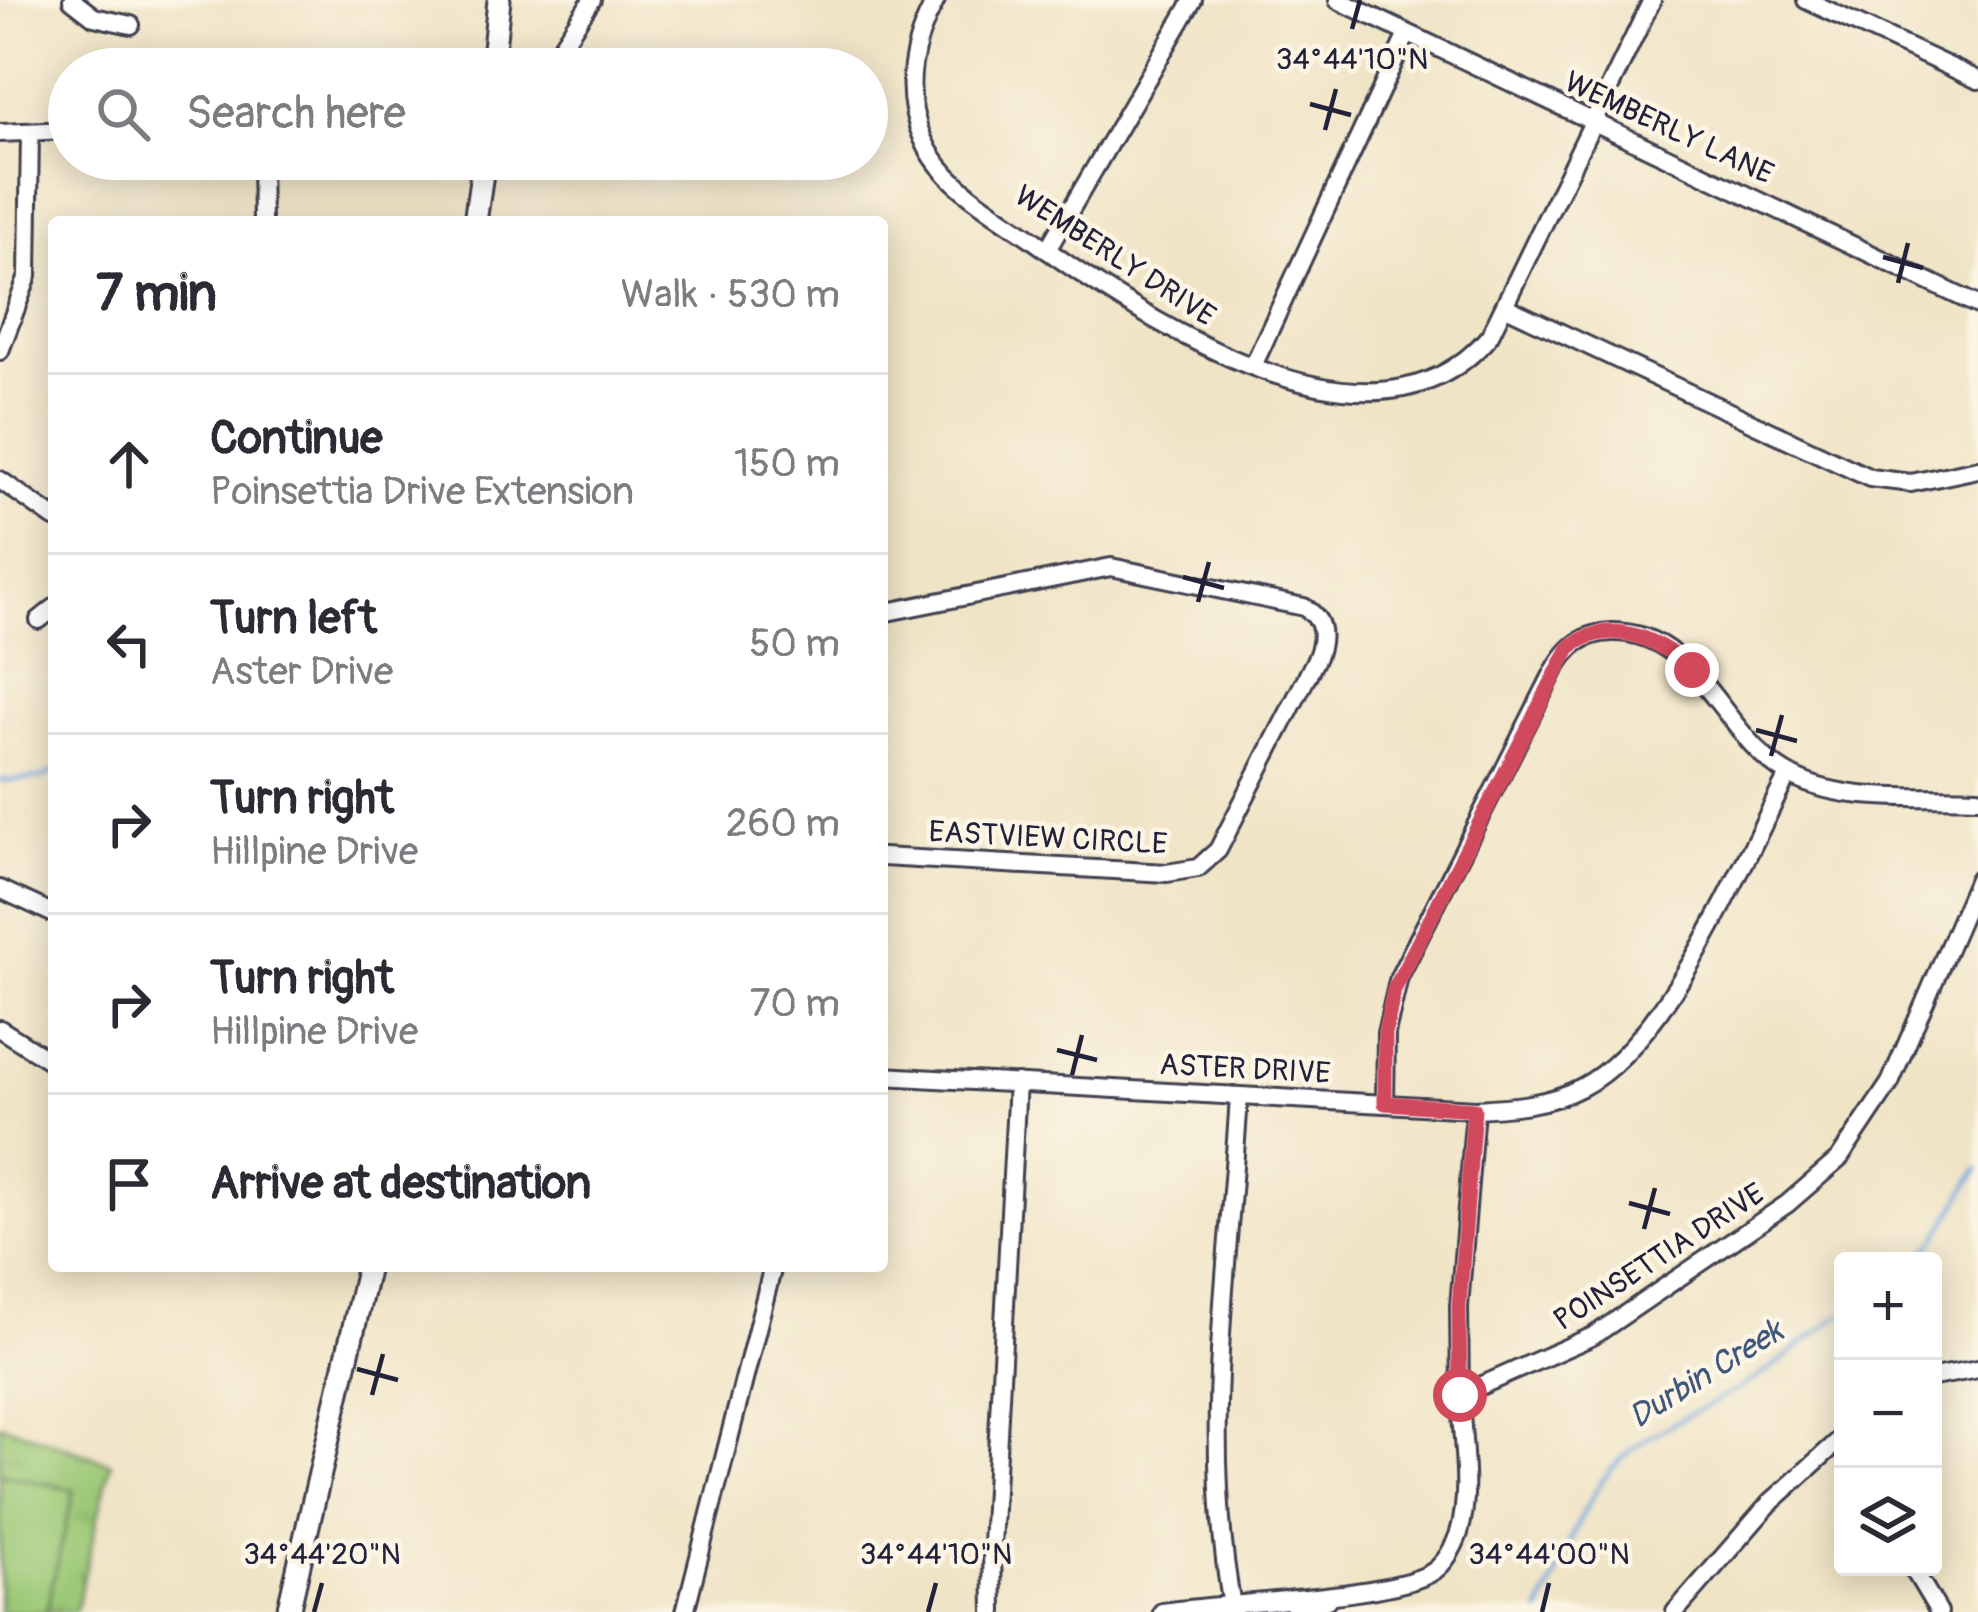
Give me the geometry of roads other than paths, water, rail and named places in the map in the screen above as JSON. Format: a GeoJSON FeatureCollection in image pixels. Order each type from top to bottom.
{"type":"FeatureCollection","features":[{"type":"Feature","properties":{"kind":"main road"},"geometry":{"type":"LineString","coordinates":[[495,48],[499,0]]}},
{"type":"Feature","properties":{"kind":"main road"},"geometry":{"type":"LineString","coordinates":[[476,216],[481,180]]}},
{"type":"Feature","properties":{"kind":"main road"},"geometry":{"type":"LineString","coordinates":[[288,1612],[367,1272]]}},
{"type":"Feature","properties":{"kind":"street"},"geometry":{"type":"LineString","coordinates":[[72,0],[94,17],[131,25]]}},
{"type":"Feature","properties":{"kind":"street"},"geometry":{"type":"LineString","coordinates":[[560,48],[592,0]]}},
{"type":"Feature","properties":{"kind":"street","name":"WEMBERLY DRIVE"},"geometry":{"type":"LineString","coordinates":[[936,0],[912,66],[914,110],[923,141],[955,183],[1165,327],[1253,366],[1345,389],[1418,386],[1465,364],[1507,308],[1652,0]]}},
{"type":"Feature","properties":{"kind":"street"},"geometry":{"type":"LineString","coordinates":[[1047,250],[1193,0]]}},
{"type":"Feature","properties":{"kind":"street","name":"WEMBERLY LANE"},"geometry":{"type":"LineString","coordinates":[[1338,0],[1978,305]]}},
{"type":"Feature","properties":{"kind":"street"},"geometry":{"type":"LineString","coordinates":[[1806,0],[1978,80]]}},
{"type":"Feature","properties":{"kind":"street"},"geometry":{"type":"LineString","coordinates":[[1253,366],[1407,34]]}},
{"type":"Feature","properties":{"kind":"street"},"geometry":{"type":"LineString","coordinates":[[0,133],[48,131]]}},
{"type":"Feature","properties":{"kind":"street"},"geometry":{"type":"LineString","coordinates":[[0,351],[28,275],[34,206],[30,132]]}},
{"type":"Feature","properties":{"kind":"street"},"geometry":{"type":"LineString","coordinates":[[261,180],[262,216]]}},
{"type":"Feature","properties":{"kind":"street"},"geometry":{"type":"LineString","coordinates":[[1507,308],[1870,478],[1911,483],[1978,469]]}},
{"type":"Feature","properties":{"kind":"street"},"geometry":{"type":"LineString","coordinates":[[0,480],[48,514]]}},
{"type":"Feature","properties":{"kind":"street","name":"EASTVIEW CIRCLE"},"geometry":{"type":"LineString","coordinates":[[888,613],[1127,567],[1304,607],[1319,620],[1323,633],[1317,657],[1219,850],[1198,868],[1167,872],[888,857]]}},
{"type":"Feature","properties":{"kind":"street"},"geometry":{"type":"LineString","coordinates":[[39,620],[48,613]]}},
{"type":"Feature","properties":{"kind":"street"},"geometry":{"type":"LineString","coordinates":[[1385,1103],[1385,1033],[1394,990],[1569,648],[1605,632],[1654,641],[1693,671],[1753,747],[1788,775],[1846,792],[1978,798]]}},
{"type":"Feature","properties":{"kind":"street","name":"ASTER DRIVE"},"geometry":{"type":"LineString","coordinates":[[888,1076],[1474,1109],[1526,1106],[1565,1095],[1631,1052],[1673,989],[1788,775]]}},
{"type":"Feature","properties":{"kind":"street","name":"POINSETTIA DRIVE"},"geometry":{"type":"LineString","coordinates":[[1460,1395],[1592,1336],[1787,1204],[1839,1159],[1890,1083],[1978,879]]}},
{"type":"Feature","properties":{"kind":"street"},"geometry":{"type":"LineString","coordinates":[[0,889],[48,911]]}},
{"type":"Feature","properties":{"kind":"street"},"geometry":{"type":"LineString","coordinates":[[0,1029],[48,1059]]}},
{"type":"Feature","properties":{"kind":"street"},"geometry":{"type":"LineString","coordinates":[[994,1612],[992,1545],[1017,1083]]}},
{"type":"Feature","properties":{"kind":"street"},"geometry":{"type":"LineString","coordinates":[[1232,1606],[1216,1438],[1219,1318],[1239,1096]]}},
{"type":"Feature","properties":{"kind":"street"},"geometry":{"type":"LineString","coordinates":[[1162,1612],[1348,1593],[1421,1578],[1451,1551],[1463,1510],[1459,1307],[1474,1109]]}},
{"type":"Feature","properties":{"kind":"street"},"geometry":{"type":"LineString","coordinates":[[685,1612],[771,1272]]}},
{"type":"Feature","properties":{"kind":"street"},"geometry":{"type":"LineString","coordinates":[[1942,1375],[1978,1369]]}},
{"type":"Feature","properties":{"kind":"street"},"geometry":{"type":"LineString","coordinates":[[1675,1612],[1770,1503],[1834,1451]]}},
{"type":"Feature","properties":{"kind":"street"},"geometry":{"type":"LineString","coordinates":[[1917,1576],[1939,1612]]}},
{"type":"Feature","properties":{"kind":"street"},"geometry":{"type":"LineString","coordinates":[[1294,1612],[1348,1593]]}},
{"type":"Feature","properties":{"kind":"waterway"},"geometry":{"type":"LineString","coordinates":[[0,781],[48,775]]}},
{"type":"Feature","properties":{"kind":"waterway","name":"Durbin Creek"},"geometry":{"type":"LineString","coordinates":[[1924,1252],[1978,1169]]}},
{"type":"Feature","properties":{"kind":"waterway","name":"Durbin Creek"},"geometry":{"type":"LineString","coordinates":[[1540,1612],[1584,1512],[1618,1463],[1653,1435],[1755,1379],[1834,1321]]}}]}
